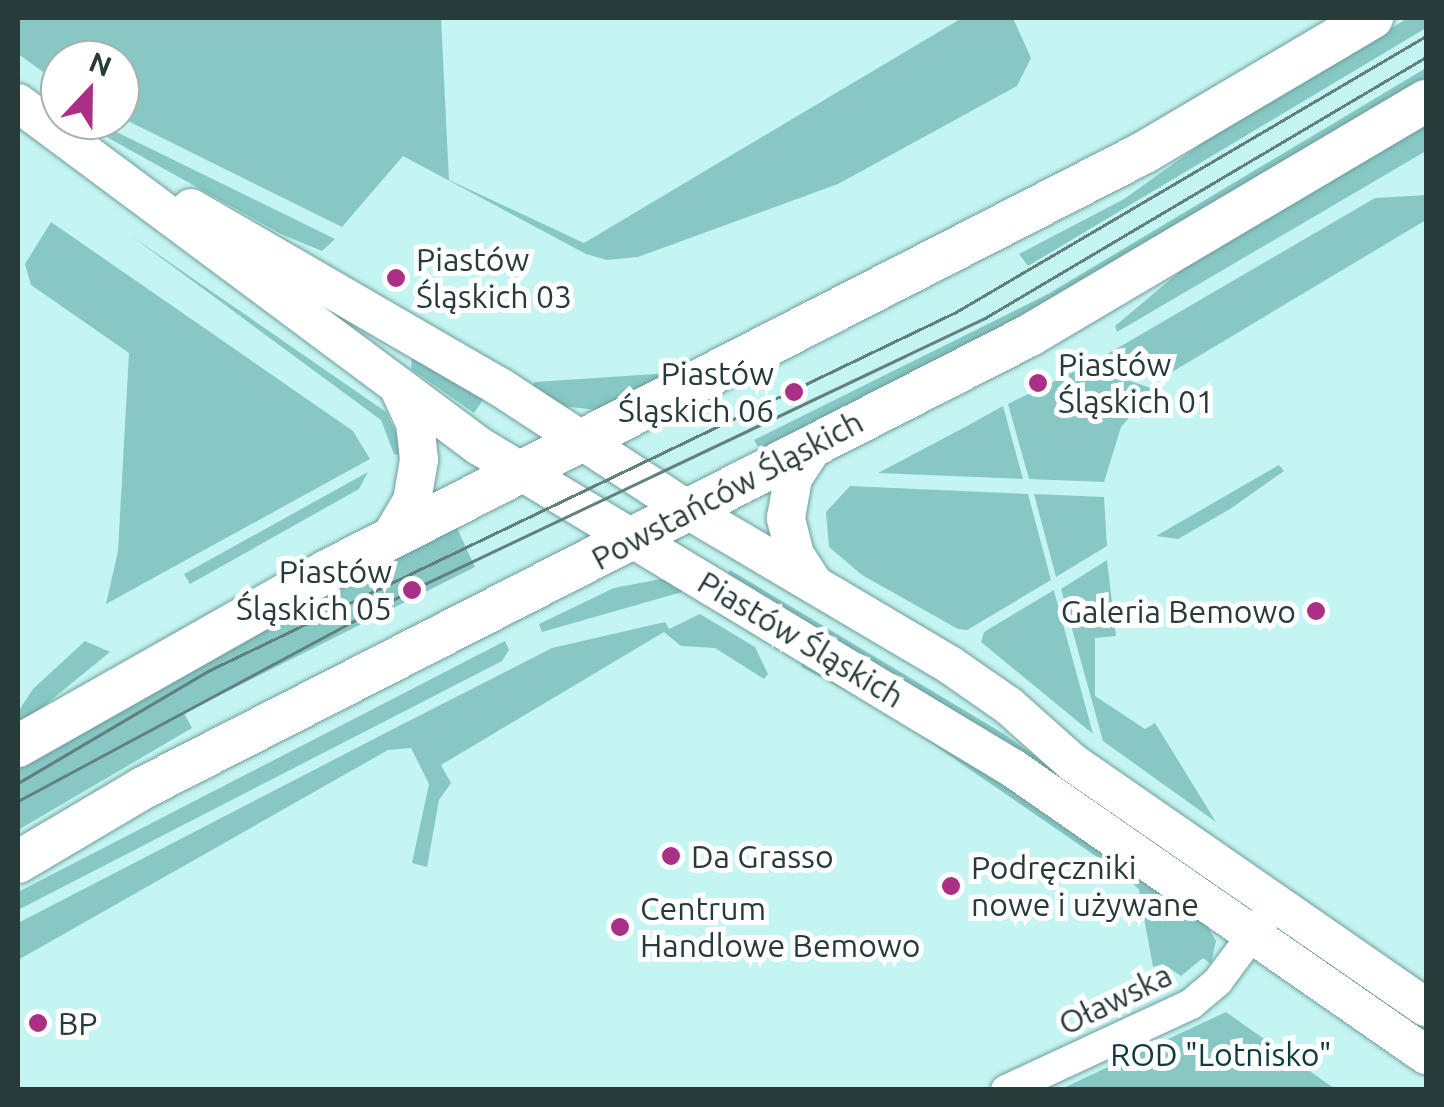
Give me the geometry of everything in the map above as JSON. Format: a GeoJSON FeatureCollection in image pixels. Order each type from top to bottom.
{"type":"FeatureCollection","features":[{"type":"Feature","properties":{"kind":"main road"},"geometry":{"type":"LineString","coordinates":[[18,746],[196,640],[1145,152],[1372,18]]}},
{"type":"Feature","properties":{"kind":"main road","name":"Powstańców Śląskich"},"geometry":{"type":"LineString","coordinates":[[18,862],[143,788],[1030,335],[1426,101]]}},
{"type":"Feature","properties":{"kind":"street","name":"Piastów Śląskich"},"geometry":{"type":"LineString","coordinates":[[18,103],[84,148],[399,389],[517,472],[1014,769],[1426,1055]]}},
{"type":"Feature","properties":{"kind":"street","name":"Piastów Śląskich"},"geometry":{"type":"LineString","coordinates":[[84,148],[321,280],[1009,706],[1073,763],[1426,1007]]}},
{"type":"Feature","properties":{"kind":"street"},"geometry":{"type":"LineString","coordinates":[[390,538],[412,502],[420,460],[415,423],[399,389]]}},
{"type":"Feature","properties":{"kind":"street"},"geometry":{"type":"LineString","coordinates":[[816,442],[793,478],[786,518],[795,555],[816,586]]}},
{"type":"Feature","properties":{"kind":"street","name":"Oławska"},"geometry":{"type":"LineString","coordinates":[[1006,1090],[1191,1004],[1275,904]]}},
{"type":"Feature","properties":{"kind":"green space"},"geometry":{"type":"Polygon","coordinates":[[[18,18],[441,18],[449,180],[584,243],[962,18],[1013,18],[1031,58],[1017,86],[838,184],[638,257],[607,260],[586,254],[403,156],[342,227],[140,127],[140,40],[40,40],[40,70],[18,54],[18,18]]]}},
{"type":"Feature","properties":{"kind":"green space"},"geometry":{"type":"Polygon","coordinates":[[[1408,18],[1426,18],[1426,28],[1028,266],[1019,254],[1124,199],[1208,139],[1408,18]]]}},
{"type":"Feature","properties":{"kind":"green space"},"geometry":{"type":"Polygon","coordinates":[[[1426,68],[1426,82],[1089,282],[761,452],[754,440],[1048,294],[1426,68]]]}},
{"type":"Feature","properties":{"kind":"green space"},"geometry":{"type":"Polygon","coordinates":[[[1426,122],[1426,151],[1117,332],[1115,326],[1190,263],[1426,122]]]}},
{"type":"Feature","properties":{"kind":"green space"},"geometry":{"type":"Polygon","coordinates":[[[112,140],[133,140],[335,239],[322,251],[281,234],[112,140]]]}},
{"type":"Feature","properties":{"kind":"green space"},"geometry":{"type":"Polygon","coordinates":[[[1426,195],[1426,220],[1167,375],[1104,356],[1375,198],[1426,195]]]}},
{"type":"Feature","properties":{"kind":"green space"},"geometry":{"type":"Polygon","coordinates":[[[51,222],[353,431],[370,459],[106,604],[118,551],[129,353],[31,285],[25,264],[51,222]]]}},
{"type":"Feature","properties":{"kind":"green space"},"geometry":{"type":"Polygon","coordinates":[[[130,235],[386,412],[407,456],[394,454],[381,420],[130,235]]]}},
{"type":"Feature","properties":{"kind":"green space"},"geometry":{"type":"Polygon","coordinates":[[[412,357],[485,397],[474,413],[411,369],[412,357]]]}},
{"type":"Feature","properties":{"kind":"green space"},"geometry":{"type":"Polygon","coordinates":[[[1085,366],[1154,389],[1121,427],[1104,482],[1029,479],[1008,404],[1085,366]]]}},
{"type":"Feature","properties":{"kind":"green space"},"geometry":{"type":"Polygon","coordinates":[[[670,373],[597,410],[562,406],[531,388],[535,382],[670,373]]]}},
{"type":"Feature","properties":{"kind":"green space"},"geometry":{"type":"Polygon","coordinates":[[[1003,406],[1023,479],[878,473],[967,426],[1003,406]]]}},
{"type":"Feature","properties":{"kind":"green space"},"geometry":{"type":"Polygon","coordinates":[[[1279,465],[1284,471],[1230,509],[1178,539],[1156,536],[1279,465]]]}},
{"type":"Feature","properties":{"kind":"green space"},"geometry":{"type":"Polygon","coordinates":[[[368,472],[359,489],[190,584],[184,574],[368,472]]]}},
{"type":"Feature","properties":{"kind":"green space"},"geometry":{"type":"Polygon","coordinates":[[[850,486],[1028,494],[1051,580],[967,630],[958,629],[862,575],[829,547],[826,512],[850,486]]]}},
{"type":"Feature","properties":{"kind":"green space"},"geometry":{"type":"Polygon","coordinates":[[[1034,494],[1104,497],[1107,546],[1056,577],[1034,494]]]}},
{"type":"Feature","properties":{"kind":"green space"},"geometry":{"type":"Polygon","coordinates":[[[456,526],[475,567],[184,713],[192,728],[18,830],[18,767],[195,661],[456,526]]]}},
{"type":"Feature","properties":{"kind":"green space"},"geometry":{"type":"Polygon","coordinates":[[[1107,560],[1116,636],[1095,638],[1095,696],[1145,729],[1155,723],[1216,822],[1103,741],[1061,589],[1107,560]]]}},
{"type":"Feature","properties":{"kind":"green space"},"geometry":{"type":"Polygon","coordinates":[[[730,570],[1004,734],[1248,909],[726,577],[730,570]]]}},
{"type":"Feature","properties":{"kind":"green space"},"geometry":{"type":"Polygon","coordinates":[[[661,579],[689,590],[542,632],[539,624],[614,588],[661,579]]]}},
{"type":"Feature","properties":{"kind":"green space"},"geometry":{"type":"Polygon","coordinates":[[[1054,590],[1093,734],[981,642],[984,632],[1054,590]]]}},
{"type":"Feature","properties":{"kind":"green space"},"geometry":{"type":"Polygon","coordinates":[[[700,614],[755,647],[768,674],[764,679],[715,648],[681,646],[664,632],[441,765],[451,783],[439,800],[427,867],[412,863],[429,784],[411,748],[388,750],[18,960],[18,923],[552,648],[665,622],[669,629],[700,614]]]}},
{"type":"Feature","properties":{"kind":"green space"},"geometry":{"type":"Polygon","coordinates":[[[85,641],[110,652],[18,727],[18,712],[33,689],[85,641]]]}},
{"type":"Feature","properties":{"kind":"green space"},"geometry":{"type":"Polygon","coordinates":[[[505,641],[509,650],[502,661],[18,910],[18,892],[505,641]]]}},
{"type":"Feature","properties":{"kind":"green space"},"geometry":{"type":"Polygon","coordinates":[[[800,658],[948,744],[1206,924],[1216,941],[1211,964],[1203,958],[1181,976],[1163,964],[1153,967],[1139,890],[1129,879],[891,715],[802,667],[800,658]]]}},
{"type":"Feature","properties":{"kind":"green space","name":"ROD \"Lotnisko\""},"geometry":{"type":"Polygon","coordinates":[[[1226,1012],[1335,1089],[1061,1089],[1226,1012]]]}},
{"type":"Feature","properties":{"kind":"tram line"},"geometry":{"type":"LineString","coordinates":[[18,783],[208,671],[956,312],[1426,36]]}},
{"type":"Feature","properties":{"kind":"tram line"},"geometry":{"type":"LineString","coordinates":[[18,801],[412,590],[985,318],[1426,57]]}},
{"type":"Feature","properties":{"kind":"place","name":"Piastów Śląskich 03"},"geometry":{"type":"Point","coordinates":[396,278]}},
{"type":"Feature","properties":{"kind":"place","name":"Piastów Śląskich 01"},"geometry":{"type":"Point","coordinates":[1038,383]}},
{"type":"Feature","properties":{"kind":"place","name":"Piastów Śląskich 06"},"geometry":{"type":"Point","coordinates":[794,392]}},
{"type":"Feature","properties":{"kind":"place","name":"Piastów Śląskich 05"},"geometry":{"type":"Point","coordinates":[412,590]}},
{"type":"Feature","properties":{"kind":"place","name":"Galeria Bemowo"},"geometry":{"type":"Point","coordinates":[1316,611]}},
{"type":"Feature","properties":{"kind":"place","name":"Da Grasso"},"geometry":{"type":"Point","coordinates":[671,856]}},
{"type":"Feature","properties":{"kind":"place","name":"Podręczniki nowe i używane"},"geometry":{"type":"Point","coordinates":[951,886]}},
{"type":"Feature","properties":{"kind":"place","name":"Centrum Handlowe Bemowo"},"geometry":{"type":"Point","coordinates":[620,927]}},
{"type":"Feature","properties":{"kind":"place","name":"BP"},"geometry":{"type":"Point","coordinates":[38,1023]}}]}
